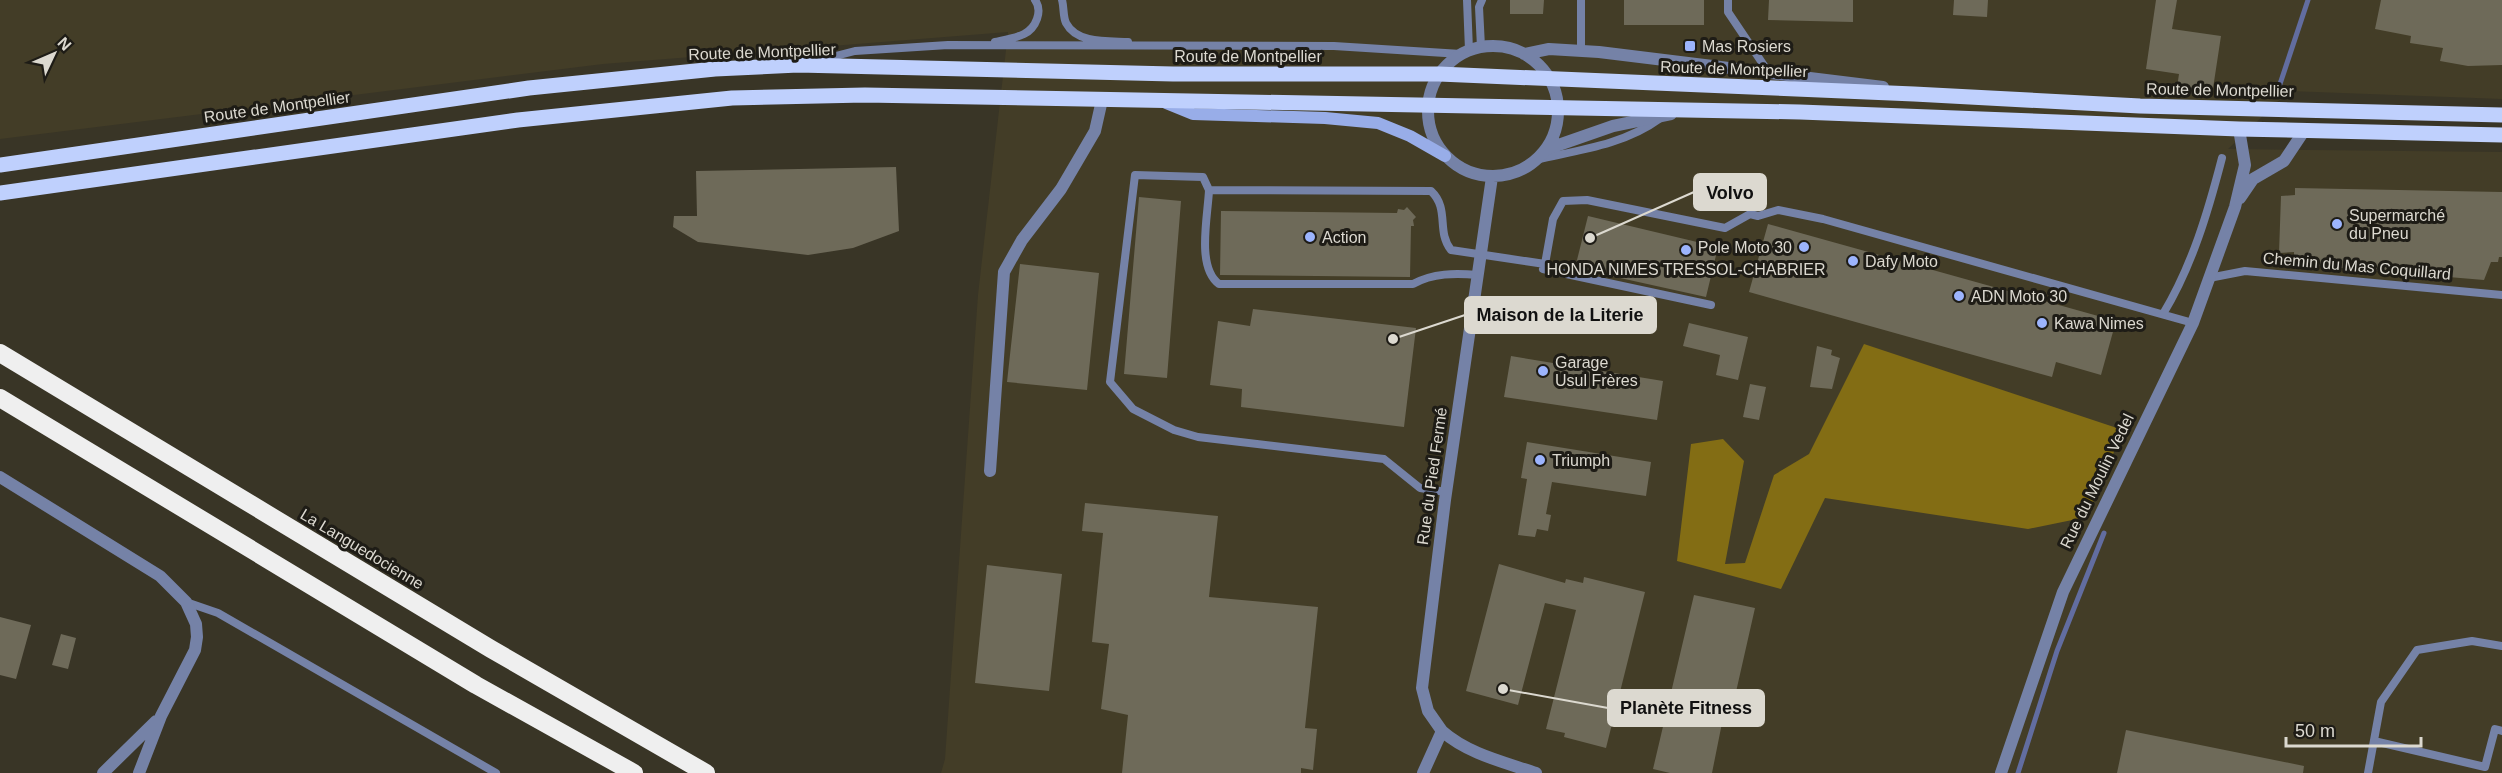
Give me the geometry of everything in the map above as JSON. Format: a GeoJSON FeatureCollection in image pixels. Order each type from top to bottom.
{"type":"FeatureCollection","features":[{"type":"Feature","properties":{"kind":"highway","name":"La Languedocienne"},"geometry":{"type":"LineString","coordinates":[[0,353],[491,649],[706,773]]}},
{"type":"Feature","properties":{"kind":"highway"},"geometry":{"type":"LineString","coordinates":[[0,398],[466,679],[634,773]]}},
{"type":"Feature","properties":{"kind":"main road","name":"Route de Montpellier"},"geometry":{"type":"LineString","coordinates":[[0,165],[529,88],[715,69],[798,65],[1173,74],[1439,74],[2140,106],[2502,115]]}},
{"type":"Feature","properties":{"kind":"main road"},"geometry":{"type":"LineString","coordinates":[[0,193],[518,120],[732,98],[865,95],[1683,112],[1800,112],[2239,129],[2502,135]]}},
{"type":"Feature","properties":{"kind":"street"},"geometry":{"type":"LineString","coordinates":[[1445,156],[1432,133],[1429,105],[1439,74],[1471,50],[1495,46],[1524,54],[1538,64],[1557,94],[1559,109],[1553,138],[1542,154]]}},
{"type":"Feature","properties":{"kind":"street"},"geometry":{"type":"LineString","coordinates":[[1524,54],[1549,49],[1581,51],[1870,85],[1914,94]]}},
{"type":"Feature","properties":{"kind":"street"},"geometry":{"type":"LineString","coordinates":[[990,471],[1004,272],[1022,240],[1061,189],[1095,131],[1102,100]]}},
{"type":"Feature","properties":{"kind":"street"},"geometry":{"type":"LineString","coordinates":[[1162,101],[1193,114],[1325,118],[1378,123],[1410,136],[1466,171],[1492,177],[1517,172],[1542,154],[1613,126],[1683,112]]}},
{"type":"Feature","properties":{"kind":"street","name":"Rue du Moulin Vedel"},"geometry":{"type":"LineString","coordinates":[[2001,773],[2063,592],[2193,323],[2235,207],[2245,165],[2239,129]]}},
{"type":"Feature","properties":{"kind":"street","name":"Rue du Moulin Vedel"},"geometry":{"type":"LineString","coordinates":[[2235,207],[2253,179],[2284,161],[2304,130]]}},
{"type":"Feature","properties":{"kind":"street","name":"Rue du Pied Fermé"},"geometry":{"type":"LineString","coordinates":[[1442,731],[1428,711],[1422,688],[1446,492],[1492,177]]}},
{"type":"Feature","properties":{"kind":"street"},"geometry":{"type":"LineString","coordinates":[[0,477],[160,576],[186,602],[196,624],[195,650],[161,716],[139,773]]}},
{"type":"Feature","properties":{"kind":"street"},"geometry":{"type":"LineString","coordinates":[[103,773],[112,768],[161,716]]}},
{"type":"Feature","properties":{"kind":"street"},"geometry":{"type":"LineString","coordinates":[[1423,773],[1442,731],[1461,745],[1480,754],[1536,773]]}},
{"type":"Feature","properties":{"kind":"lane"},"geometry":{"type":"LineString","coordinates":[[985,45],[1026,34],[1035,25],[1039,14],[1035,0]]}},
{"type":"Feature","properties":{"kind":"lane"},"geometry":{"type":"LineString","coordinates":[[1062,0],[1066,23],[1076,34],[1095,39],[1149,45]]}},
{"type":"Feature","properties":{"kind":"lane"},"geometry":{"type":"LineString","coordinates":[[1467,0],[1471,50]]}},
{"type":"Feature","properties":{"kind":"lane"},"geometry":{"type":"LineString","coordinates":[[1471,50],[1482,0]]}},
{"type":"Feature","properties":{"kind":"lane"},"geometry":{"type":"LineString","coordinates":[[1581,0],[1581,51]]}},
{"type":"Feature","properties":{"kind":"lane"},"geometry":{"type":"LineString","coordinates":[[1728,0],[1728,12],[1769,74]]}},
{"type":"Feature","properties":{"kind":"lane"},"geometry":{"type":"LineString","coordinates":[[798,65],[855,51],[985,45],[1334,46],[1471,50]]}},
{"type":"Feature","properties":{"kind":"lane"},"geometry":{"type":"LineString","coordinates":[[2163,314],[2178,290],[2208,214],[2223,158]]}},
{"type":"Feature","properties":{"kind":"lane"},"geometry":{"type":"LineString","coordinates":[[1446,492],[1420,488],[1384,459],[1198,437],[1174,429],[1133,409],[1110,382],[1135,175],[1203,177],[1209,190],[1205,256],[1210,274],[1220,284],[1413,284],[1427,276],[1460,273],[1478,275]]}},
{"type":"Feature","properties":{"kind":"lane"},"geometry":{"type":"LineString","coordinates":[[1209,190],[1431,191],[1438,198],[1444,219],[1443,239],[1451,250],[1545,264]]}},
{"type":"Feature","properties":{"kind":"lane"},"geometry":{"type":"LineString","coordinates":[[1711,305],[1543,269],[1553,219],[1563,201],[1587,200],[1725,228],[1750,214],[1758,216],[1778,210],[1823,219],[2193,323]]}},
{"type":"Feature","properties":{"kind":"lane","name":"Chemin du Mas Coquillard"},"geometry":{"type":"LineString","coordinates":[[2209,278],[2245,271],[2502,295]]}},
{"type":"Feature","properties":{"kind":"lane"},"geometry":{"type":"LineString","coordinates":[[186,602],[218,613],[496,773]]}},
{"type":"Feature","properties":{"kind":"lane"},"geometry":{"type":"LineString","coordinates":[[2368,773],[2381,702],[2417,650],[2472,641],[2502,646]]}},
{"type":"Feature","properties":{"kind":"lane"},"geometry":{"type":"LineString","coordinates":[[2374,741],[2486,767],[2494,729],[2502,731]]}},
{"type":"Feature","properties":{"kind":"shaded area"},"geometry":{"type":"Polygon","coordinates":[[[0,0],[2502,0],[2502,99],[2289,91],[2228,149],[2502,152],[2502,773],[941,773],[945,759],[978,295],[1008,32],[603,64],[0,139],[0,0]]]}},
{"type":"Feature","properties":{"kind":"shaded area"},"geometry":{"type":"Polygon","coordinates":[[[1864,344],[2123,430],[2087,517],[2028,529],[1825,498],[1781,589],[1677,561],[1691,444],[1723,439],[1744,461],[1725,564],[1745,563],[1774,475],[1809,454],[1864,344]]]}},
{"type":"Feature","properties":{"kind":"building"},"geometry":{"type":"Polygon","coordinates":[[[1510,0],[1544,0],[1543,14],[1510,14],[1510,0]]]}},
{"type":"Feature","properties":{"kind":"building"},"geometry":{"type":"Polygon","coordinates":[[[1624,0],[1704,0],[1704,25],[1624,25],[1624,0]]]}},
{"type":"Feature","properties":{"kind":"building"},"geometry":{"type":"Polygon","coordinates":[[[1769,0],[1853,0],[1853,22],[1768,20],[1769,0]]]}},
{"type":"Feature","properties":{"kind":"building"},"geometry":{"type":"Polygon","coordinates":[[[1954,0],[1988,0],[1987,17],[1953,15],[1954,0]]]}},
{"type":"Feature","properties":{"kind":"building"},"geometry":{"type":"Polygon","coordinates":[[[2156,0],[2177,0],[2172,29],[2221,36],[2212,95],[2176,94],[2179,74],[2146,69],[2156,0]]]}},
{"type":"Feature","properties":{"kind":"building"},"geometry":{"type":"Polygon","coordinates":[[[2381,0],[2502,0],[2502,65],[2468,66],[2440,61],[2443,48],[2410,43],[2411,36],[2375,29],[2381,0]]]}},
{"type":"Feature","properties":{"kind":"building"},"geometry":{"type":"Polygon","coordinates":[[[896,167],[899,231],[853,248],[808,255],[698,242],[673,227],[674,216],[697,216],[696,171],[896,167]]]}},
{"type":"Feature","properties":{"kind":"building"},"geometry":{"type":"Polygon","coordinates":[[[2295,188],[2502,192],[2502,257],[2499,257],[2498,262],[2491,262],[2484,280],[2294,264],[2294,252],[2279,253],[2281,196],[2295,195],[2295,188]]]}},
{"type":"Feature","properties":{"kind":"building"},"geometry":{"type":"Polygon","coordinates":[[[1139,197],[1181,201],[1167,378],[1124,374],[1139,197]]]}},
{"type":"Feature","properties":{"kind":"building"},"geometry":{"type":"Polygon","coordinates":[[[1407,207],[1416,217],[1413,220],[1414,226],[1411,226],[1410,277],[1220,275],[1221,211],[1397,213],[1398,209],[1404,210],[1407,207]]]}},
{"type":"Feature","properties":{"kind":"building"},"geometry":{"type":"Polygon","coordinates":[[[1588,216],[1718,247],[1706,297],[1575,268],[1588,216]]]}},
{"type":"Feature","properties":{"kind":"building"},"geometry":{"type":"Polygon","coordinates":[[[1768,224],[2116,321],[2101,375],[2056,362],[2052,377],[1749,292],[1768,224]]]}},
{"type":"Feature","properties":{"kind":"building"},"geometry":{"type":"Polygon","coordinates":[[[1020,264],[1099,273],[1087,390],[1007,382],[1020,264]]]}},
{"type":"Feature","properties":{"kind":"building"},"geometry":{"type":"Polygon","coordinates":[[[1253,309],[1416,328],[1404,427],[1241,407],[1242,389],[1210,385],[1218,321],[1250,326],[1253,309]]]}},
{"type":"Feature","properties":{"kind":"building"},"geometry":{"type":"Polygon","coordinates":[[[1689,323],[1748,337],[1738,380],[1716,375],[1720,355],[1683,346],[1689,323]]]}},
{"type":"Feature","properties":{"kind":"building"},"geometry":{"type":"Polygon","coordinates":[[[1817,346],[1832,350],[1831,355],[1840,358],[1832,389],[1810,387],[1817,346]]]}},
{"type":"Feature","properties":{"kind":"building"},"geometry":{"type":"Polygon","coordinates":[[[1511,356],[1663,381],[1657,420],[1504,397],[1511,356]]]}},
{"type":"Feature","properties":{"kind":"building"},"geometry":{"type":"Polygon","coordinates":[[[1750,384],[1766,387],[1759,420],[1743,417],[1750,384]]]}},
{"type":"Feature","properties":{"kind":"building"},"geometry":{"type":"Polygon","coordinates":[[[1527,442],[1651,462],[1646,496],[1552,482],[1546,514],[1551,515],[1548,531],[1537,529],[1535,537],[1518,535],[1527,479],[1521,478],[1527,442]]]}},
{"type":"Feature","properties":{"kind":"building"},"geometry":{"type":"Polygon","coordinates":[[[1085,503],[1218,516],[1209,597],[1318,607],[1305,728],[1317,729],[1313,770],[1301,768],[1301,773],[1122,773],[1128,715],[1101,709],[1109,644],[1092,642],[1103,533],[1082,531],[1085,503]]]}},
{"type":"Feature","properties":{"kind":"building"},"geometry":{"type":"Polygon","coordinates":[[[1499,564],[1565,583],[1566,579],[1583,583],[1584,577],[1645,592],[1606,748],[1564,737],[1565,733],[1546,729],[1576,610],[1545,603],[1518,705],[1466,691],[1499,564]]]}},
{"type":"Feature","properties":{"kind":"building"},"geometry":{"type":"Polygon","coordinates":[[[987,565],[1062,574],[1049,691],[975,683],[987,565]]]}},
{"type":"Feature","properties":{"kind":"building"},"geometry":{"type":"Polygon","coordinates":[[[1694,595],[1755,608],[1731,714],[1724,713],[1712,773],[1670,773],[1653,769],[1694,595]]]}},
{"type":"Feature","properties":{"kind":"building"},"geometry":{"type":"Polygon","coordinates":[[[0,617],[31,625],[16,679],[0,675],[0,617]]]}},
{"type":"Feature","properties":{"kind":"building"},"geometry":{"type":"Polygon","coordinates":[[[61,634],[76,638],[68,669],[52,665],[61,634]]]}},
{"type":"Feature","properties":{"kind":"building"},"geometry":{"type":"Polygon","coordinates":[[[2126,730],[2304,766],[2303,773],[2117,773],[2126,730]]]}},
{"type":"Feature","properties":{"kind":"waterway"},"geometry":{"type":"LineString","coordinates":[[2278,90],[2308,0]]}},
{"type":"Feature","properties":{"kind":"waterway"},"geometry":{"type":"LineString","coordinates":[[2018,773],[2057,651],[2104,533]]}},
{"type":"Feature","properties":{"kind":"place","name":"Mas Rosiers"},"geometry":{"type":"Point","coordinates":[1690,46]}},
{"type":"Feature","properties":{"kind":"place","name":"Supermarché du Pneu"},"geometry":{"type":"Point","coordinates":[2337,224]}},
{"type":"Feature","properties":{"kind":"place","name":"Action"},"geometry":{"type":"Point","coordinates":[1310,237]}},
{"type":"Feature","properties":{"kind":"place","name":"Volvo"},"geometry":{"type":"Point","coordinates":[1590,238]}},
{"type":"Feature","properties":{"kind":"place","name":"Pole Moto 30"},"geometry":{"type":"Point","coordinates":[1804,247]}},
{"type":"Feature","properties":{"kind":"place","name":"HONDA NIMES TRESSOL-CHABRIER"},"geometry":{"type":"Point","coordinates":[1686,250]}},
{"type":"Feature","properties":{"kind":"place","name":"Dafy Moto"},"geometry":{"type":"Point","coordinates":[1853,261]}},
{"type":"Feature","properties":{"kind":"place","name":"ADN Moto 30"},"geometry":{"type":"Point","coordinates":[1959,296]}},
{"type":"Feature","properties":{"kind":"place","name":"Kawa Nimes"},"geometry":{"type":"Point","coordinates":[2042,323]}},
{"type":"Feature","properties":{"kind":"place","name":"Maison de la Literie"},"geometry":{"type":"Point","coordinates":[1393,339]}},
{"type":"Feature","properties":{"kind":"place","name":"Garage Usul Frères"},"geometry":{"type":"Point","coordinates":[1543,371]}},
{"type":"Feature","properties":{"kind":"place","name":"Triumph"},"geometry":{"type":"Point","coordinates":[1540,460]}},
{"type":"Feature","properties":{"kind":"place","name":"Planète Fitness"},"geometry":{"type":"Point","coordinates":[1503,689]}}]}
